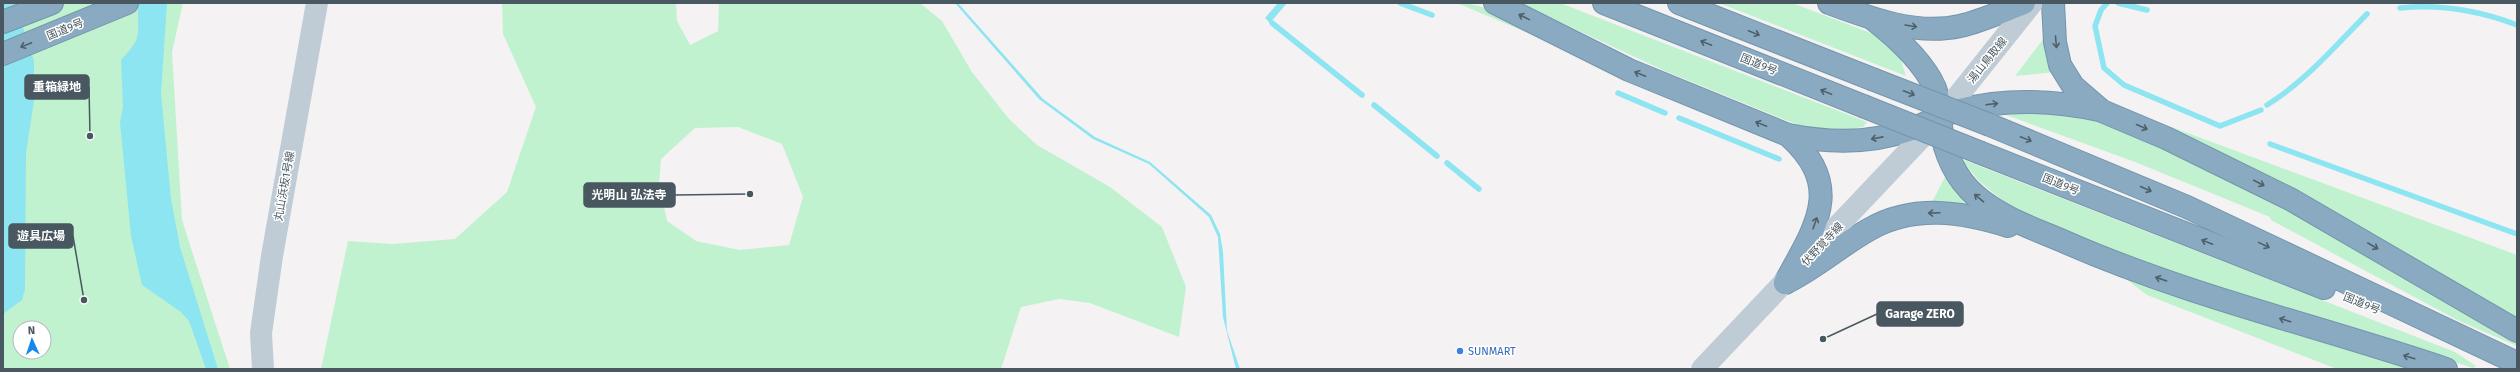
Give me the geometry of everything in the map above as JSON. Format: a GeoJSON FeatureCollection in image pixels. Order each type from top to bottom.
{"type":"FeatureCollection","features":[{"type":"Feature","properties":{"kind":"highway"},"geometry":{"type":"LineString","coordinates":[[3,22],[52,3]]}},
{"type":"Feature","properties":{"kind":"highway","name":"国道9号"},"geometry":{"type":"LineString","coordinates":[[3,54],[127,3]]}},
{"type":"Feature","properties":{"kind":"highway"},"geometry":{"type":"LineString","coordinates":[[1495,3],[1629,70],[1788,135],[1825,140],[1869,139],[1909,130],[1941,117],[1974,107],[2035,101],[2066,103],[2102,111],[2166,138],[2292,200],[2517,331]]}},
{"type":"Feature","properties":{"kind":"highway","name":"国道9号"},"geometry":{"type":"LineString","coordinates":[[1604,3],[2517,364]]}},
{"type":"Feature","properties":{"kind":"highway","name":"国道9号"},"geometry":{"type":"LineString","coordinates":[[1679,3],[1990,125],[2187,207],[2517,364]]}},
{"type":"Feature","properties":{"kind":"highway"},"geometry":{"type":"LineString","coordinates":[[1829,3],[1873,19],[1923,28],[1945,28],[1972,23],[2024,3]]}},
{"type":"Feature","properties":{"kind":"highway"},"geometry":{"type":"LineString","coordinates":[[2053,3],[2056,42],[2060,65],[2073,86],[2102,111]]}},
{"type":"Feature","properties":{"kind":"highway"},"geometry":{"type":"LineString","coordinates":[[1873,19],[1899,42],[1926,73],[1937,94],[1943,136],[1948,156],[1959,177],[1974,195],[2006,216],[2080,249]]}},
{"type":"Feature","properties":{"kind":"highway"},"geometry":{"type":"LineString","coordinates":[[1785,283],[1815,226],[1820,193],[1819,175],[1815,165],[1807,153],[1788,135]]}},
{"type":"Feature","properties":{"kind":"highway"},"geometry":{"type":"LineString","coordinates":[[1785,283],[1806,272],[1878,224],[1919,214],[1968,215],[2080,249],[2216,298],[2446,369]]}},
{"type":"Feature","properties":{"kind":"main road","name":"丸山浜坂1号線"},"geometry":{"type":"LineString","coordinates":[[263,369],[261,333],[272,256],[317,3]]}},
{"type":"Feature","properties":{"kind":"main road","name":"湯山鳥取線"},"geometry":{"type":"LineString","coordinates":[[1941,117],[2032,3]]}},
{"type":"Feature","properties":{"kind":"main road","name":"伏野覚寺線"},"geometry":{"type":"LineString","coordinates":[[1702,369],[1941,117]]}},
{"type":"Feature","properties":{"kind":"green space"},"geometry":{"type":"Polygon","coordinates":[[[3,3],[183,3],[172,52],[182,220],[230,369],[3,369],[3,3]]]}},
{"type":"Feature","properties":{"kind":"green space"},"geometry":{"type":"Polygon","coordinates":[[[502,3],[676,3],[677,21],[690,45],[718,31],[719,3],[920,3],[942,21],[972,72],[1009,119],[1037,145],[1110,187],[1162,227],[1186,287],[1179,337],[1090,303],[1059,299],[1021,307],[1001,369],[321,369],[348,241],[392,244],[455,239],[507,192],[536,107],[503,34],[502,3]],[[738,127],[695,128],[661,159],[659,184],[667,221],[696,241],[740,250],[789,245],[803,197],[782,144],[738,127]]]}},
{"type":"Feature","properties":{"kind":"green space"},"geometry":{"type":"Polygon","coordinates":[[[1457,3],[1483,7],[1496,12],[1556,45],[1457,3]]]}},
{"type":"Feature","properties":{"kind":"green space"},"geometry":{"type":"Polygon","coordinates":[[[1519,3],[1560,3],[1867,122],[1863,127],[1834,131],[1805,128],[1665,71],[1519,3]]]}},
{"type":"Feature","properties":{"kind":"green space"},"geometry":{"type":"Polygon","coordinates":[[[1719,3],[1792,3],[1876,35],[1900,57],[1906,76],[1719,3]]]}},
{"type":"Feature","properties":{"kind":"green space"},"geometry":{"type":"Polygon","coordinates":[[[2047,34],[2056,72],[2015,76],[2047,34]]]}},
{"type":"Feature","properties":{"kind":"green space"},"geometry":{"type":"Polygon","coordinates":[[[2012,110],[2092,118],[2243,183],[2517,340],[2517,346],[2457,320],[2271,220],[2270,217],[2135,162],[1998,112],[2012,110]]]}},
{"type":"Feature","properties":{"kind":"green space"},"geometry":{"type":"Polygon","coordinates":[[[2131,112],[2517,255],[2517,320],[2131,112]]]}},
{"type":"Feature","properties":{"kind":"green space"},"geometry":{"type":"Polygon","coordinates":[[[1961,159],[2455,352],[2476,366],[2473,368],[2111,253],[2028,217],[2008,205],[1979,181],[1961,159]]]}},
{"type":"Feature","properties":{"kind":"green space"},"geometry":{"type":"Polygon","coordinates":[[[1946,175],[1977,209],[1931,204],[1946,175]]]}},
{"type":"Feature","properties":{"kind":"green space"},"geometry":{"type":"Polygon","coordinates":[[[2132,278],[2419,369],[2337,369],[2147,295],[2126,279],[2132,278]]]}},
{"type":"Feature","properties":{"kind":"water"},"geometry":{"type":"Polygon","coordinates":[[[3,3],[15,3],[34,61],[34,101],[26,153],[25,289],[22,300],[3,314],[3,3]]]}},
{"type":"Feature","properties":{"kind":"water"},"geometry":{"type":"Polygon","coordinates":[[[138,3],[167,3],[161,94],[171,199],[180,247],[218,369],[206,369],[189,321],[181,312],[142,285],[131,236],[120,122],[123,107],[121,60],[133,45],[138,34],[138,3]]]}},
{"type":"Feature","properties":{"kind":"water"},"geometry":{"type":"Polygon","coordinates":[[[955,3],[958,3],[1043,99],[1095,137],[1150,162],[1211,215],[1220,234],[1223,252],[1227,331],[1240,369],[1236,369],[1223,317],[1218,237],[1209,217],[1149,164],[1093,139],[1039,99],[955,3]]]}},
{"type":"Feature","properties":{"kind":"water"},"geometry":{"type":"Polygon","coordinates":[[[1278,3],[1287,3],[1270,23],[1265,18],[1278,3]]]}},
{"type":"Feature","properties":{"kind":"waterway"},"geometry":{"type":"LineString","coordinates":[[1400,3],[1432,15]]}},
{"type":"Feature","properties":{"kind":"waterway"},"geometry":{"type":"LineString","coordinates":[[2107,3],[2101,10],[2095,26],[2104,68],[2124,85],[2220,126],[2261,110]]}},
{"type":"Feature","properties":{"kind":"waterway"},"geometry":{"type":"LineString","coordinates":[[2118,3],[2147,10]]}},
{"type":"Feature","properties":{"kind":"waterway"},"geometry":{"type":"LineString","coordinates":[[2400,8],[2430,7],[2474,12],[2517,25]]}},
{"type":"Feature","properties":{"kind":"waterway"},"geometry":{"type":"LineString","coordinates":[[2267,105],[2295,85],[2332,51],[2367,14]]}},
{"type":"Feature","properties":{"kind":"waterway"},"geometry":{"type":"LineString","coordinates":[[1272,23],[1362,95]]}},
{"type":"Feature","properties":{"kind":"waterway"},"geometry":{"type":"LineString","coordinates":[[1618,93],[1665,113]]}},
{"type":"Feature","properties":{"kind":"waterway"},"geometry":{"type":"LineString","coordinates":[[1374,105],[1437,156]]}},
{"type":"Feature","properties":{"kind":"waterway"},"geometry":{"type":"LineString","coordinates":[[1679,118],[1779,159]]}},
{"type":"Feature","properties":{"kind":"waterway"},"geometry":{"type":"LineString","coordinates":[[2270,144],[2517,234]]}},
{"type":"Feature","properties":{"kind":"waterway"},"geometry":{"type":"LineString","coordinates":[[1447,163],[1479,189]]}},
{"type":"Feature","properties":{"kind":"place","name":"重箱緑地"},"geometry":{"type":"Point","coordinates":[90,136]}},
{"type":"Feature","properties":{"kind":"place","name":"光明山 弘法寺"},"geometry":{"type":"Point","coordinates":[750,194]}},
{"type":"Feature","properties":{"kind":"place","name":"遊具広場"},"geometry":{"type":"Point","coordinates":[84,300]}},
{"type":"Feature","properties":{"kind":"place","name":"Garage ZERO"},"geometry":{"type":"Point","coordinates":[1823,339]}},
{"type":"Feature","properties":{"kind":"place","name":"SUNMART"},"geometry":{"type":"Point","coordinates":[1460,351]}}]}
